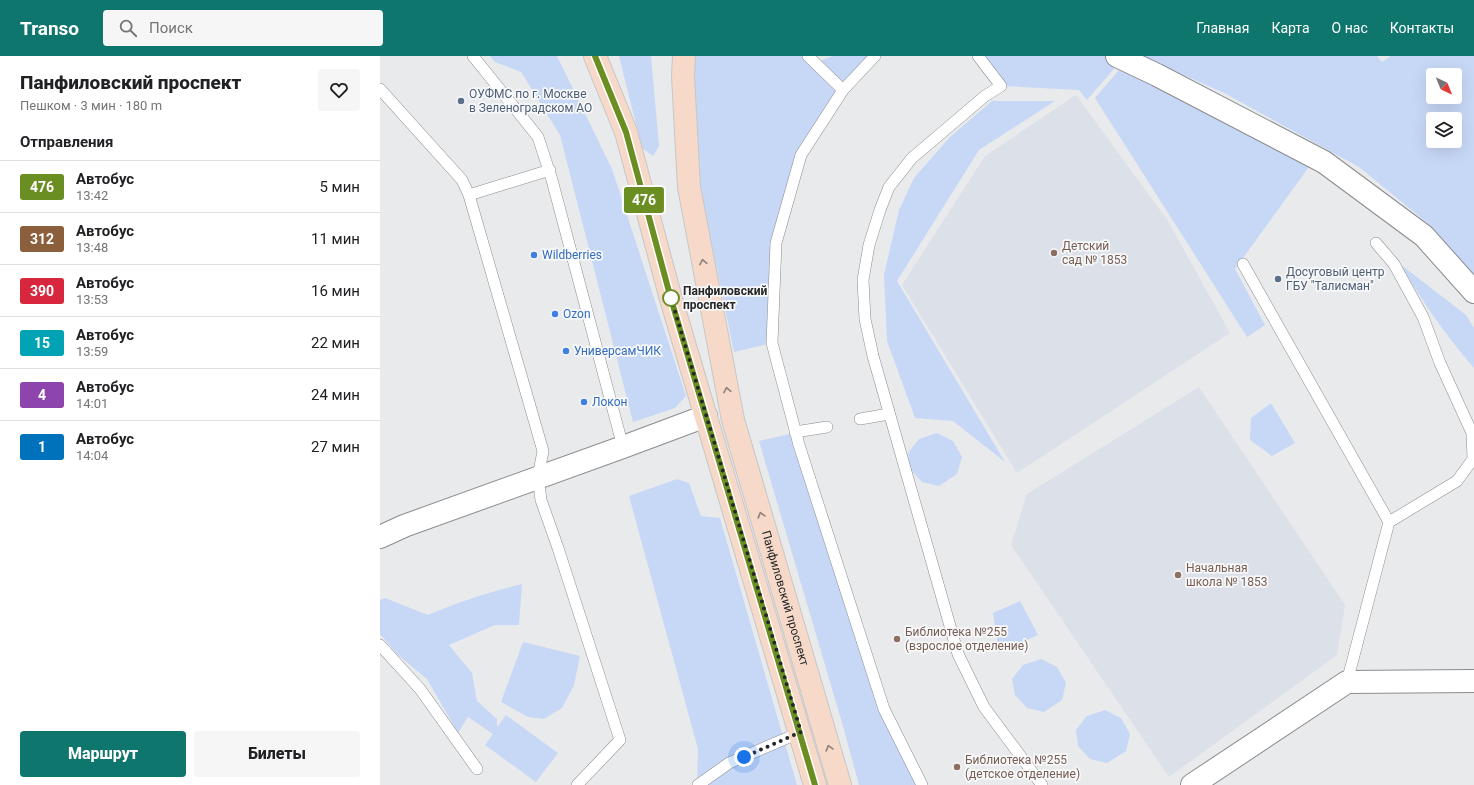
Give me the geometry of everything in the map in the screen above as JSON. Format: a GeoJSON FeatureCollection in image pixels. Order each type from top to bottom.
{"type":"FeatureCollection","features":[{"type":"Feature","properties":{"kind":"main road","name":"Панфиловский проспект"},"geometry":{"type":"LineString","coordinates":[[598,60],[626,132],[671,299],[801,732],[815,785]]}},
{"type":"Feature","properties":{"kind":"main road","name":"Панфиловский проспект"},"geometry":{"type":"LineString","coordinates":[[681,63],[689,187],[733,420],[840,785]]}},
{"type":"Feature","properties":{"kind":"street"},"geometry":{"type":"LineString","coordinates":[[1117,56],[1157,74],[1324,162],[1424,236],[1474,292]]}},
{"type":"Feature","properties":{"kind":"street"},"geometry":{"type":"LineString","coordinates":[[380,537],[404,526],[706,416]]}},
{"type":"Feature","properties":{"kind":"street"},"geometry":{"type":"LineString","coordinates":[[1192,785],[1347,682],[1474,681]]}},
{"type":"Feature","properties":{"kind":"lane"},"geometry":{"type":"LineString","coordinates":[[473,56],[538,138],[550,170],[623,447]]}},
{"type":"Feature","properties":{"kind":"lane"},"geometry":{"type":"LineString","coordinates":[[808,56],[843,90]]}},
{"type":"Feature","properties":{"kind":"lane"},"geometry":{"type":"LineString","coordinates":[[875,56],[843,90],[801,156],[776,243],[772,343],[795,432],[828,539],[884,709],[922,785]]}},
{"type":"Feature","properties":{"kind":"lane"},"geometry":{"type":"LineString","coordinates":[[978,56],[1001,86],[985,96],[912,158],[889,187],[869,245],[864,280],[865,319],[873,356],[889,414],[958,654],[984,707],[1042,785]]}},
{"type":"Feature","properties":{"kind":"lane"},"geometry":{"type":"LineString","coordinates":[[380,89],[462,180],[469,195],[543,451],[538,477],[541,500],[620,740],[576,785]]}},
{"type":"Feature","properties":{"kind":"lane"},"geometry":{"type":"LineString","coordinates":[[469,195],[550,170]]}},
{"type":"Feature","properties":{"kind":"lane"},"geometry":{"type":"LineString","coordinates":[[1347,682],[1389,522],[1457,481],[1473,459],[1472,433],[1440,363],[1422,317],[1394,264],[1376,243]]}},
{"type":"Feature","properties":{"kind":"lane"},"geometry":{"type":"LineString","coordinates":[[1243,264],[1389,522]]}},
{"type":"Feature","properties":{"kind":"lane"},"geometry":{"type":"LineString","coordinates":[[860,419],[889,414]]}},
{"type":"Feature","properties":{"kind":"lane"},"geometry":{"type":"LineString","coordinates":[[795,432],[827,427]]}},
{"type":"Feature","properties":{"kind":"lane"},"geometry":{"type":"LineString","coordinates":[[380,645],[420,689],[477,769]]}},
{"type":"Feature","properties":{"kind":"lane"},"geometry":{"type":"LineString","coordinates":[[698,785],[729,763],[801,732]]}},
{"type":"Feature","properties":{"kind":"shaded area"},"geometry":{"type":"Polygon","coordinates":[[[490,56],[557,56],[612,169],[686,396],[675,408],[633,422],[560,135],[521,72],[495,62],[490,56]]]}},
{"type":"Feature","properties":{"kind":"shaded area"},"geometry":{"type":"Polygon","coordinates":[[[619,56],[651,56],[659,146],[653,156],[642,148],[619,56]]]}},
{"type":"Feature","properties":{"kind":"shaded area"},"geometry":{"type":"Polygon","coordinates":[[[691,56],[808,56],[814,63],[833,56],[875,56],[843,90],[801,156],[777,244],[772,343],[734,352],[717,269],[705,239],[694,175],[691,56]]]}},
{"type":"Feature","properties":{"kind":"shaded area"},"geometry":{"type":"Polygon","coordinates":[[[978,56],[1125,56],[1087,100],[1079,90],[1001,86],[978,56]]]}},
{"type":"Feature","properties":{"kind":"shaded area"},"geometry":{"type":"Polygon","coordinates":[[[1142,56],[1377,56],[1382,62],[1391,56],[1474,56],[1474,285],[1431,226],[1359,167],[1226,94],[1142,56]]]}},
{"type":"Feature","properties":{"kind":"shaded area"},"geometry":{"type":"Polygon","coordinates":[[[1125,63],[1311,164],[1235,269],[1265,325],[1247,337],[1095,98],[1125,63]]]}},
{"type":"Feature","properties":{"kind":"shaded area","name":"Детский сад № 1853"},"geometry":{"type":"Polygon","coordinates":[[[1076,95],[1168,221],[1230,333],[1017,473],[902,285],[985,156],[1076,95]]]}},
{"type":"Feature","properties":{"kind":"shaded area"},"geometry":{"type":"Polygon","coordinates":[[[992,101],[1055,101],[979,150],[897,281],[1005,462],[953,421],[915,418],[887,341],[884,275],[899,210],[914,178],[950,137],[992,101]]]}},
{"type":"Feature","properties":{"kind":"shaded area"},"geometry":{"type":"Polygon","coordinates":[[[1400,264],[1466,315],[1474,328],[1474,368],[1435,318],[1400,264]]]}},
{"type":"Feature","properties":{"kind":"shaded area","name":"Начальная школа № 1853"},"geometry":{"type":"Polygon","coordinates":[[[1199,387],[1345,605],[1337,655],[1169,777],[1011,545],[1027,494],[1199,387]]]}},
{"type":"Feature","properties":{"kind":"shaded area"},"geometry":{"type":"Polygon","coordinates":[[[1271,403],[1295,443],[1272,456],[1250,440],[1251,418],[1271,403]]]}},
{"type":"Feature","properties":{"kind":"shaded area"},"geometry":{"type":"Polygon","coordinates":[[[799,432],[899,747],[928,785],[859,785],[759,441],[799,432]]]}},
{"type":"Feature","properties":{"kind":"shaded area"},"geometry":{"type":"Polygon","coordinates":[[[937,433],[953,441],[962,457],[957,474],[939,486],[922,482],[910,469],[908,453],[919,439],[937,433]]]}},
{"type":"Feature","properties":{"kind":"shaded area"},"geometry":{"type":"Polygon","coordinates":[[[677,479],[689,483],[701,516],[720,518],[797,785],[697,785],[698,749],[629,496],[677,479]]]}},
{"type":"Feature","properties":{"kind":"shaded area"},"geometry":{"type":"Polygon","coordinates":[[[522,584],[519,625],[495,625],[449,645],[472,673],[477,701],[497,719],[497,727],[506,715],[558,753],[536,782],[485,745],[493,734],[468,717],[458,733],[427,679],[398,655],[380,634],[380,600],[385,598],[428,615],[498,590],[522,584]]]}},
{"type":"Feature","properties":{"kind":"shaded area"},"geometry":{"type":"Polygon","coordinates":[[[1020,601],[1038,635],[999,653],[993,613],[1020,601]]]}},
{"type":"Feature","properties":{"kind":"shaded area"},"geometry":{"type":"Polygon","coordinates":[[[523,642],[580,656],[574,685],[562,708],[544,719],[528,717],[501,702],[523,642]]]}},
{"type":"Feature","properties":{"kind":"shaded area"},"geometry":{"type":"Polygon","coordinates":[[[1041,659],[1057,667],[1066,683],[1062,700],[1044,712],[1027,708],[1015,695],[1012,679],[1023,665],[1041,659]]]}},
{"type":"Feature","properties":{"kind":"shaded area"},"geometry":{"type":"Polygon","coordinates":[[[1105,710],[1121,718],[1130,734],[1126,751],[1107,763],[1090,759],[1078,746],[1076,730],[1087,716],[1105,710]]]}},
{"type":"Feature","properties":{"kind":"bus line","name":"476"},"geometry":{"type":"LineString","coordinates":[[595,56],[626,132],[671,299],[801,732],[815,785]]}},
{"type":"Feature","properties":{"kind":"place","name":"ОУФМС по г. Москве в Зеленоградском АО"},"geometry":{"type":"Point","coordinates":[461,101]}},
{"type":"Feature","properties":{"kind":"place","name":"Детский сад № 1853"},"geometry":{"type":"Point","coordinates":[1054,253]}},
{"type":"Feature","properties":{"kind":"place","name":"Wildberries"},"geometry":{"type":"Point","coordinates":[534,255]}},
{"type":"Feature","properties":{"kind":"place","name":"Досуговый центр ГБУ \"Талисман\""},"geometry":{"type":"Point","coordinates":[1278,279]}},
{"type":"Feature","properties":{"kind":"place","name":"Панфиловский проспект"},"geometry":{"type":"Point","coordinates":[671,298]}},
{"type":"Feature","properties":{"kind":"place","name":"Ozon"},"geometry":{"type":"Point","coordinates":[555,314]}},
{"type":"Feature","properties":{"kind":"place","name":"УниверсамЧИК"},"geometry":{"type":"Point","coordinates":[566,351]}},
{"type":"Feature","properties":{"kind":"place","name":"Локон"},"geometry":{"type":"Point","coordinates":[584,402]}},
{"type":"Feature","properties":{"kind":"place","name":"Начальная школа № 1853"},"geometry":{"type":"Point","coordinates":[1178,575]}},
{"type":"Feature","properties":{"kind":"place","name":"Библиотека №255 (взрослое отделение)"},"geometry":{"type":"Point","coordinates":[897,639]}},
{"type":"Feature","properties":{"kind":"place","name":"Библиотека №255 (детское отделение)"},"geometry":{"type":"Point","coordinates":[957,767]}},
{"type":"Feature","properties":{"kind":"route"},"geometry":{"type":"LineString","coordinates":[[671,298],[801,732],[744,757]]}}]}
